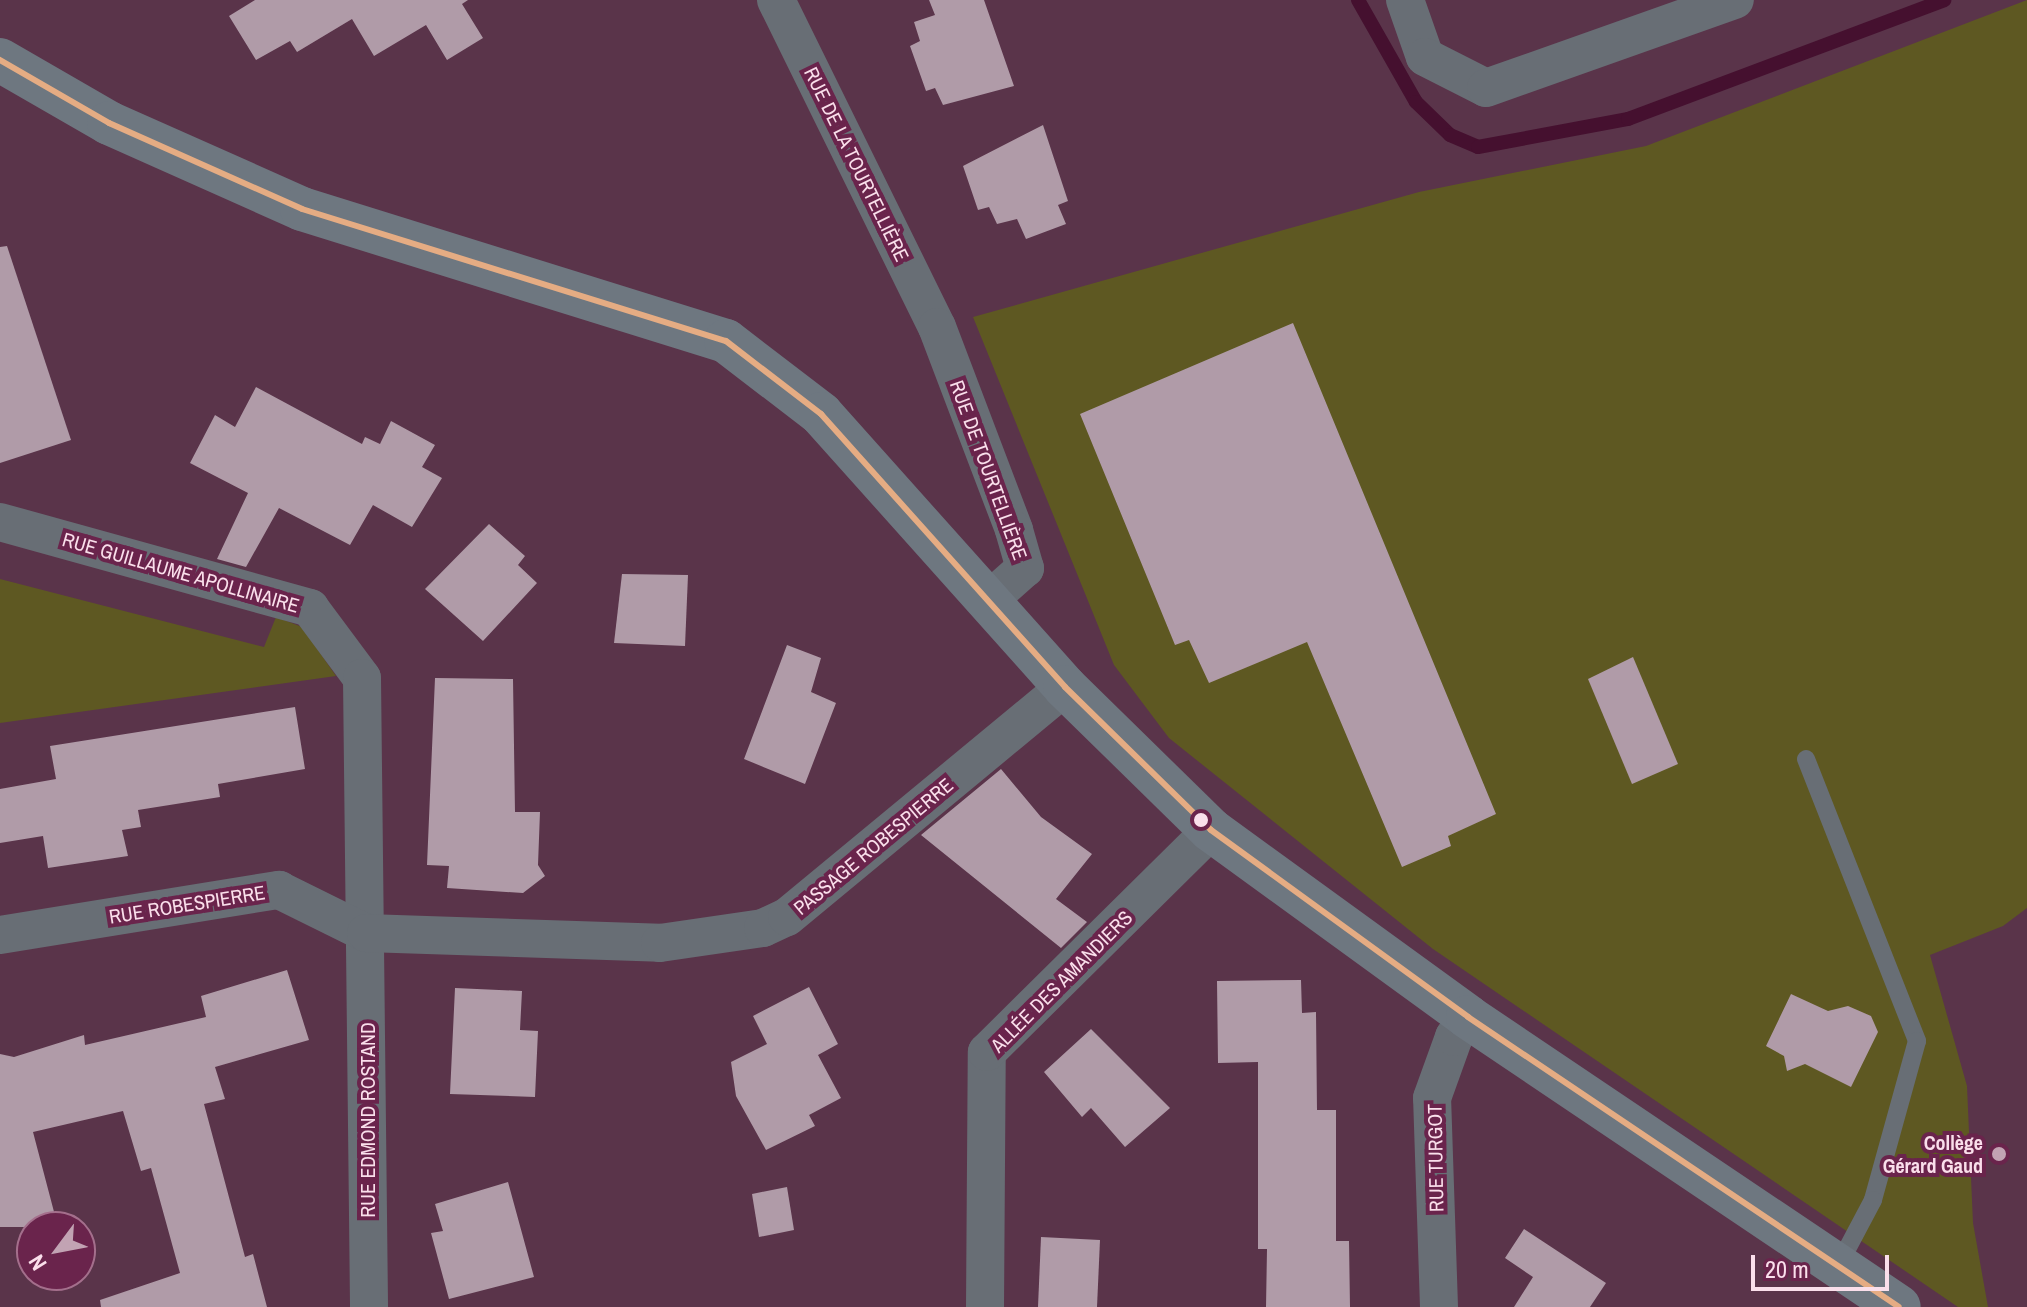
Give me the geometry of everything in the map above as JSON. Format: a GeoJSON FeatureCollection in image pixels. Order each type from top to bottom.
{"type":"FeatureCollection","features":[{"type":"Feature","properties":{"kind":"main road"},"geometry":{"type":"LineString","coordinates":[[0,60],[109,123],[302,209],[726,341],[821,414],[1065,687],[1211,830],[1468,1017],[1899,1307]]}},
{"type":"Feature","properties":{"kind":"street","name":"RUE DE LA TOURTELLIÈRE"},"geometry":{"type":"LineString","coordinates":[[776,0],[937,327]]}},
{"type":"Feature","properties":{"kind":"street"},"geometry":{"type":"LineString","coordinates":[[1405,0],[1425,57],[1486,88],[1645,15],[1735,0]]}},
{"type":"Feature","properties":{"kind":"street","name":"RUE DE TOURTELLIÈRE"},"geometry":{"type":"LineString","coordinates":[[937,327],[1025,568],[989,600]]}},
{"type":"Feature","properties":{"kind":"street","name":"RUE GUILLAUME APOLLINAIRE"},"geometry":{"type":"LineString","coordinates":[[0,522],[310,608],[362,678],[366,933]]}},
{"type":"Feature","properties":{"kind":"street","name":"PASSAGE ROBESPIERRE"},"geometry":{"type":"LineString","coordinates":[[366,933],[660,943],[763,928],[787,917],[1065,687]]}},
{"type":"Feature","properties":{"kind":"street","name":"ALLÉE DES AMANDIERS"},"geometry":{"type":"LineString","coordinates":[[985,1307],[987,1052],[1211,830]]}},
{"type":"Feature","properties":{"kind":"street","name":"RUE ROBESPIERRE"},"geometry":{"type":"LineString","coordinates":[[0,935],[279,890],[366,933]]}},
{"type":"Feature","properties":{"kind":"street","name":"RUE EDMOND ROSTAND"},"geometry":{"type":"LineString","coordinates":[[366,933],[369,1307]]}},
{"type":"Feature","properties":{"kind":"street","name":"RUE TURGOT"},"geometry":{"type":"LineString","coordinates":[[1439,1307],[1432,1098],[1454,1037],[1468,1017]]}},
{"type":"Feature","properties":{"kind":"lane"},"geometry":{"type":"LineString","coordinates":[[1806,759],[1917,1041],[1873,1200],[1838,1266]]}},
{"type":"Feature","properties":{"kind":"shaded area"},"geometry":{"type":"Polygon","coordinates":[[[2027,0],[2027,908],[2003,926],[1930,955],[1967,1086],[1973,1223],[1988,1307],[1958,1307],[1433,949],[1169,738],[1114,665],[973,317],[1419,192],[1646,146],[2027,0]]]}},
{"type":"Feature","properties":{"kind":"shaded area"},"geometry":{"type":"Polygon","coordinates":[[[0,579],[264,647],[276,617],[302,627],[336,676],[0,723],[0,579]]]}},
{"type":"Feature","properties":{"kind":"building"},"geometry":{"type":"Polygon","coordinates":[[[255,0],[468,0],[462,4],[483,38],[447,60],[426,25],[374,56],[352,19],[297,52],[290,41],[256,60],[229,16],[255,0]]]}},
{"type":"Feature","properties":{"kind":"building"},"geometry":{"type":"Polygon","coordinates":[[[929,0],[984,0],[1014,86],[943,105],[935,88],[926,91],[910,46],[920,41],[914,22],[935,15],[929,0]]]}},
{"type":"Feature","properties":{"kind":"building"},"geometry":{"type":"Polygon","coordinates":[[[1043,125],[1068,201],[1058,205],[1066,224],[1026,239],[1017,219],[997,224],[989,207],[978,210],[963,166],[1043,125]]]}},
{"type":"Feature","properties":{"kind":"building"},"geometry":{"type":"Polygon","coordinates":[[[7,246],[71,440],[0,463],[0,247],[7,246]]]}},
{"type":"Feature","properties":{"kind":"building"},"geometry":{"type":"Polygon","coordinates":[[[1293,323],[1496,814],[1448,836],[1451,846],[1402,867],[1307,642],[1209,683],[1189,640],[1175,645],[1080,414],[1293,323]]]}},
{"type":"Feature","properties":{"kind":"building"},"geometry":{"type":"Polygon","coordinates":[[[256,387],[362,444],[365,437],[380,444],[391,421],[435,445],[422,467],[442,478],[412,527],[373,505],[350,545],[279,508],[246,567],[217,559],[248,493],[190,463],[215,415],[235,427],[256,387]]]}},
{"type":"Feature","properties":{"kind":"building"},"geometry":{"type":"Polygon","coordinates":[[[489,524],[525,556],[518,565],[537,583],[483,641],[425,589],[489,524]]]}},
{"type":"Feature","properties":{"kind":"building"},"geometry":{"type":"Polygon","coordinates":[[[622,574],[688,575],[685,646],[614,643],[622,574]]]}},
{"type":"Feature","properties":{"kind":"building"},"geometry":{"type":"Polygon","coordinates":[[[787,645],[821,658],[811,692],[836,703],[805,784],[744,759],[787,645]]]}},
{"type":"Feature","properties":{"kind":"building"},"geometry":{"type":"Polygon","coordinates":[[[1633,657],[1678,764],[1632,784],[1588,679],[1633,657]]]}},
{"type":"Feature","properties":{"kind":"building"},"geometry":{"type":"Polygon","coordinates":[[[435,678],[513,679],[515,812],[540,812],[538,865],[545,876],[523,893],[447,888],[449,866],[427,865],[435,678]]]}},
{"type":"Feature","properties":{"kind":"building"},"geometry":{"type":"Polygon","coordinates":[[[295,707],[305,769],[218,784],[220,797],[138,810],[141,827],[122,830],[128,856],[48,868],[43,836],[0,843],[0,789],[56,779],[50,746],[295,707]]]}},
{"type":"Feature","properties":{"kind":"building"},"geometry":{"type":"Polygon","coordinates":[[[1001,769],[1041,817],[1092,854],[1056,899],[1087,922],[1061,948],[921,835],[1001,769]]]}},
{"type":"Feature","properties":{"kind":"building"},"geometry":{"type":"Polygon","coordinates":[[[287,970],[309,1040],[215,1067],[225,1099],[204,1104],[245,1257],[253,1254],[267,1307],[101,1307],[100,1300],[180,1273],[151,1168],[141,1171],[123,1111],[33,1132],[54,1211],[16,1211],[16,1227],[0,1227],[0,1054],[14,1057],[84,1035],[85,1045],[206,1017],[201,996],[287,970]]]}},
{"type":"Feature","properties":{"kind":"building"},"geometry":{"type":"Polygon","coordinates":[[[1301,980],[1302,1013],[1316,1012],[1317,1110],[1336,1110],[1336,1241],[1349,1241],[1350,1307],[1266,1307],[1267,1249],[1258,1249],[1258,1062],[1218,1063],[1217,981],[1301,980]]]}},
{"type":"Feature","properties":{"kind":"building"},"geometry":{"type":"Polygon","coordinates":[[[809,987],[838,1044],[818,1055],[841,1098],[809,1115],[815,1126],[766,1150],[736,1096],[731,1062],[767,1044],[753,1016],[809,987]]]}},
{"type":"Feature","properties":{"kind":"building"},"geometry":{"type":"Polygon","coordinates":[[[455,988],[522,991],[520,1030],[538,1031],[535,1097],[450,1094],[455,988]]]}},
{"type":"Feature","properties":{"kind":"building"},"geometry":{"type":"Polygon","coordinates":[[[1791,994],[1828,1011],[1848,1006],[1871,1016],[1878,1032],[1851,1087],[1805,1064],[1787,1071],[1784,1056],[1766,1046],[1791,994]]]}},
{"type":"Feature","properties":{"kind":"building"},"geometry":{"type":"Polygon","coordinates":[[[1091,1029],[1170,1108],[1125,1147],[1091,1108],[1082,1117],[1044,1072],[1091,1029]]]}},
{"type":"Feature","properties":{"kind":"building"},"geometry":{"type":"Polygon","coordinates":[[[508,1182],[534,1277],[449,1299],[431,1233],[443,1231],[435,1204],[508,1182]]]}},
{"type":"Feature","properties":{"kind":"building"},"geometry":{"type":"Polygon","coordinates":[[[787,1187],[794,1230],[759,1237],[752,1194],[787,1187]]]}},
{"type":"Feature","properties":{"kind":"building"},"geometry":{"type":"Polygon","coordinates":[[[1524,1229],[1606,1283],[1590,1307],[1514,1307],[1533,1277],[1505,1258],[1524,1229]]]}},
{"type":"Feature","properties":{"kind":"building"},"geometry":{"type":"Polygon","coordinates":[[[1041,1237],[1100,1240],[1097,1307],[1038,1307],[1041,1237]]]}},
{"type":"Feature","properties":{"kind":"waterway"},"geometry":{"type":"LineString","coordinates":[[1358,0],[1416,102],[1450,135],[1478,147],[1628,119],[1944,0]]}},
{"type":"Feature","properties":{"kind":"transit line"},"geometry":{"type":"LineString","coordinates":[[0,60],[109,123],[302,209],[726,341],[821,414],[1065,687],[1211,830],[1468,1017],[1899,1307]]}},
{"type":"Feature","properties":{"kind":"place","name":"Collège Gérard Gaud"},"geometry":{"type":"Point","coordinates":[1999,1154]}}]}
